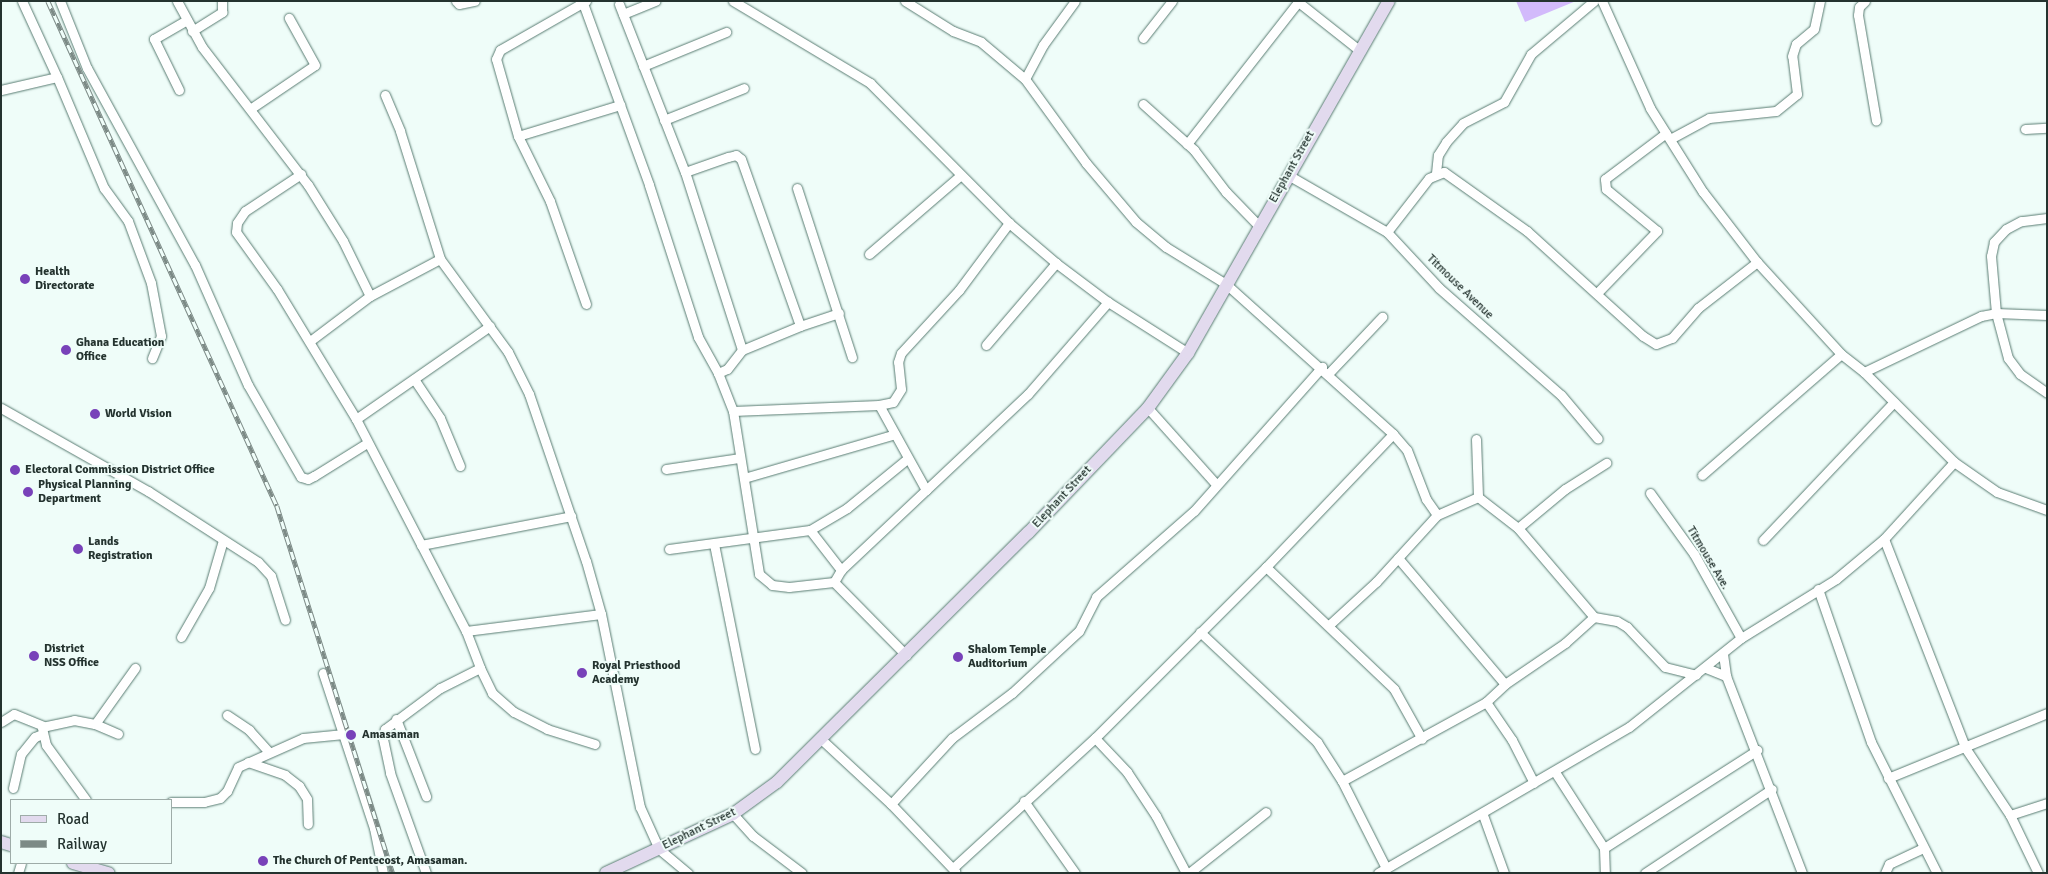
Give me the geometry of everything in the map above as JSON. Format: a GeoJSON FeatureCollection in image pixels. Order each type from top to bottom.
{"type":"FeatureCollection","features":[{"type":"Feature","properties":{"kind":"main road","name":"Elephant Street"},"geometry":{"type":"LineString","coordinates":[[606,873],[733,814],[777,782],[822,740],[1148,408],[1188,353],[1359,50],[1390,1]]}},
{"type":"Feature","properties":{"kind":"main road"},"geometry":{"type":"LineString","coordinates":[[81,864],[109,873]]}},
{"type":"Feature","properties":{"kind":"street"},"geometry":{"type":"LineString","coordinates":[[22,1],[57,77],[104,188],[128,221],[151,283],[160,336],[152,358]]}},
{"type":"Feature","properties":{"kind":"street"},"geometry":{"type":"LineString","coordinates":[[60,1],[87,68],[195,265],[248,385],[301,477],[308,479],[314,476],[367,443]]}},
{"type":"Feature","properties":{"kind":"street"},"geometry":{"type":"LineString","coordinates":[[177,1],[192,31],[301,174],[343,241],[370,296]]}},
{"type":"Feature","properties":{"kind":"street"},"geometry":{"type":"LineString","coordinates":[[192,31],[222,12],[222,1]]}},
{"type":"Feature","properties":{"kind":"street"},"geometry":{"type":"LineString","coordinates":[[456,1],[459,4],[475,1]]}},
{"type":"Feature","properties":{"kind":"street"},"geometry":{"type":"LineString","coordinates":[[623,14],[656,1]]}},
{"type":"Feature","properties":{"kind":"street"},"geometry":{"type":"LineString","coordinates":[[733,1],[870,83],[1009,223],[1108,302],[1188,353]]}},
{"type":"Feature","properties":{"kind":"street"},"geometry":{"type":"LineString","coordinates":[[905,1],[953,31],[981,42],[1025,79],[1086,163],[1136,222],[1166,246],[1226,284],[1393,434],[1407,450],[1426,499],[1437,515]]}},
{"type":"Feature","properties":{"kind":"street"},"geometry":{"type":"LineString","coordinates":[[1025,79],[1043,45],[1075,1]]}},
{"type":"Feature","properties":{"kind":"street"},"geometry":{"type":"LineString","coordinates":[[1143,38],[1172,1]]}},
{"type":"Feature","properties":{"kind":"street"},"geometry":{"type":"LineString","coordinates":[[1436,174],[1438,155],[1463,123],[1504,102],[1531,54],[1594,1]]}},
{"type":"Feature","properties":{"kind":"street"},"geometry":{"type":"LineString","coordinates":[[1602,1],[1633,74],[1668,136],[1703,192],[1758,262],[1841,354],[1864,372],[1954,462],[1997,492],[2047,510]]}},
{"type":"Feature","properties":{"kind":"street"},"geometry":{"type":"LineString","coordinates":[[1598,292],[1657,231],[1606,189],[1605,179],[1668,136],[1709,118],[1776,111],[1797,94],[1792,56],[1796,44],[1814,29],[1820,1]]}},
{"type":"Feature","properties":{"kind":"street"},"geometry":{"type":"LineString","coordinates":[[1865,1],[1858,15],[1876,120]]}},
{"type":"Feature","properties":{"kind":"street"},"geometry":{"type":"LineString","coordinates":[[1187,144],[1297,2],[1359,50]]}},
{"type":"Feature","properties":{"kind":"street"},"geometry":{"type":"LineString","coordinates":[[586,304],[550,201],[518,136],[497,54],[585,3],[698,338],[718,373],[733,411],[759,574],[764,582],[789,587],[834,582]]}},
{"type":"Feature","properties":{"kind":"street"},"geometry":{"type":"LineString","coordinates":[[619,4],[685,172],[742,350]]}},
{"type":"Feature","properties":{"kind":"street"},"geometry":{"type":"LineString","coordinates":[[250,109],[315,65],[290,18]]}},
{"type":"Feature","properties":{"kind":"street"},"geometry":{"type":"LineString","coordinates":[[179,90],[154,39],[187,20]]}},
{"type":"Feature","properties":{"kind":"street"},"geometry":{"type":"LineString","coordinates":[[643,66],[726,32]]}},
{"type":"Feature","properties":{"kind":"street"},"geometry":{"type":"LineString","coordinates":[[1,90],[57,77]]}},
{"type":"Feature","properties":{"kind":"street"},"geometry":{"type":"LineString","coordinates":[[664,120],[744,88]]}},
{"type":"Feature","properties":{"kind":"street"},"geometry":{"type":"LineString","coordinates":[[385,95],[400,131],[440,259],[508,352],[529,394],[571,516],[600,614],[640,807],[659,849],[688,873]]}},
{"type":"Feature","properties":{"kind":"street"},"geometry":{"type":"LineString","coordinates":[[1143,104],[1187,144],[1258,226]]}},
{"type":"Feature","properties":{"kind":"street"},"geometry":{"type":"LineString","coordinates":[[518,136],[620,106]]}},
{"type":"Feature","properties":{"kind":"street"},"geometry":{"type":"LineString","coordinates":[[2024,129],[2047,128]]}},
{"type":"Feature","properties":{"kind":"street"},"geometry":{"type":"LineString","coordinates":[[685,172],[736,155],[741,159],[800,326]]}},
{"type":"Feature","properties":{"kind":"street"},"geometry":{"type":"LineString","coordinates":[[1387,232],[1429,178],[1444,172],[1527,231],[1598,292],[1643,336],[1656,344],[1672,338],[1698,308],[1758,262]]}},
{"type":"Feature","properties":{"kind":"street"},"geometry":{"type":"LineString","coordinates":[[301,174],[245,211],[237,222],[236,232],[277,288],[356,419],[466,632],[492,693],[514,712],[548,729],[595,744]]}},
{"type":"Feature","properties":{"kind":"street"},"geometry":{"type":"LineString","coordinates":[[869,254],[961,175]]}},
{"type":"Feature","properties":{"kind":"street","name":"Titmouse Avenue"},"geometry":{"type":"LineString","coordinates":[[1288,175],[1387,232],[1439,288],[1561,396],[1598,439]]}},
{"type":"Feature","properties":{"kind":"street"},"geometry":{"type":"LineString","coordinates":[[797,188],[852,357]]}},
{"type":"Feature","properties":{"kind":"street"},"geometry":{"type":"LineString","coordinates":[[2047,218],[2021,220],[2006,229],[1994,242],[1992,273],[1996,313],[2008,358],[2020,374],[2047,393]]}},
{"type":"Feature","properties":{"kind":"street"},"geometry":{"type":"LineString","coordinates":[[733,411],[879,405],[893,402],[901,389],[898,362],[901,353],[959,290],[1009,223]]}},
{"type":"Feature","properties":{"kind":"street"},"geometry":{"type":"LineString","coordinates":[[310,341],[370,296],[440,259]]}},
{"type":"Feature","properties":{"kind":"street"},"geometry":{"type":"LineString","coordinates":[[986,345],[1056,262]]}},
{"type":"Feature","properties":{"kind":"street"},"geometry":{"type":"LineString","coordinates":[[834,582],[841,570],[1028,394],[1108,302]]}},
{"type":"Feature","properties":{"kind":"street"},"geometry":{"type":"LineString","coordinates":[[718,373],[727,369],[742,350],[800,326],[839,313]]}},
{"type":"Feature","properties":{"kind":"street"},"geometry":{"type":"LineString","coordinates":[[1864,372],[1939,334],[1980,316],[1996,313],[2047,315]]}},
{"type":"Feature","properties":{"kind":"street"},"geometry":{"type":"LineString","coordinates":[[891,804],[952,738],[1012,693],[1079,631],[1096,597],[1194,511],[1216,484],[1325,371],[1382,317]]}},
{"type":"Feature","properties":{"kind":"street"},"geometry":{"type":"LineString","coordinates":[[356,419],[490,326]]}},
{"type":"Feature","properties":{"kind":"street"},"geometry":{"type":"LineString","coordinates":[[1702,475],[1841,354]]}},
{"type":"Feature","properties":{"kind":"street"},"geometry":{"type":"LineString","coordinates":[[414,379],[440,418],[460,466]]}},
{"type":"Feature","properties":{"kind":"street"},"geometry":{"type":"LineString","coordinates":[[1762,540],[1894,402]]}},
{"type":"Feature","properties":{"kind":"street"},"geometry":{"type":"LineString","coordinates":[[879,405],[907,459],[926,490]]}},
{"type":"Feature","properties":{"kind":"street"},"geometry":{"type":"LineString","coordinates":[[1,408],[148,490],[265,568],[277,591],[286,620]]}},
{"type":"Feature","properties":{"kind":"street"},"geometry":{"type":"LineString","coordinates":[[1148,408],[1216,484]]}},
{"type":"Feature","properties":{"kind":"street"},"geometry":{"type":"LineString","coordinates":[[744,478],[895,434]]}},
{"type":"Feature","properties":{"kind":"street"},"geometry":{"type":"LineString","coordinates":[[822,740],[891,804],[954,870],[1024,801],[1095,738],[1266,567],[1393,434]]}},
{"type":"Feature","properties":{"kind":"street"},"geometry":{"type":"LineString","coordinates":[[1476,438],[1478,497]]}},
{"type":"Feature","properties":{"kind":"street"},"geometry":{"type":"LineString","coordinates":[[666,469],[740,458]]}},
{"type":"Feature","properties":{"kind":"street"},"geometry":{"type":"LineString","coordinates":[[669,549],[753,540],[810,530],[847,508],[907,459]]}},
{"type":"Feature","properties":{"kind":"street"},"geometry":{"type":"LineString","coordinates":[[1200,632],[1317,742],[1342,781],[1382,871],[1482,815],[1629,726],[1724,654],[1741,638],[1836,579],[1884,539],[1954,462]]}},
{"type":"Feature","properties":{"kind":"street"},"geometry":{"type":"LineString","coordinates":[[1518,528],[1565,489],[1606,463]]}},
{"type":"Feature","properties":{"kind":"street","name":"Titmouse Ave."},"geometry":{"type":"LineString","coordinates":[[1650,493],[1694,554],[1741,638]]}},
{"type":"Feature","properties":{"kind":"street"},"geometry":{"type":"LineString","coordinates":[[1329,626],[1398,558],[1437,515],[1478,497]]}},
{"type":"Feature","properties":{"kind":"street"},"geometry":{"type":"LineString","coordinates":[[1478,497],[1518,528],[1594,617],[1610,619],[1628,627],[1665,667],[1696,675]]}},
{"type":"Feature","properties":{"kind":"street"},"geometry":{"type":"LineString","coordinates":[[421,545],[571,516]]}},
{"type":"Feature","properties":{"kind":"street"},"geometry":{"type":"LineString","coordinates":[[810,530],[841,570]]}},
{"type":"Feature","properties":{"kind":"street"},"geometry":{"type":"LineString","coordinates":[[1884,539],[1966,749],[2010,816],[2038,873]]}},
{"type":"Feature","properties":{"kind":"street"},"geometry":{"type":"LineString","coordinates":[[181,636],[209,588],[222,540]]}},
{"type":"Feature","properties":{"kind":"street"},"geometry":{"type":"LineString","coordinates":[[714,544],[755,748]]}},
{"type":"Feature","properties":{"kind":"street"},"geometry":{"type":"LineString","coordinates":[[1398,558],[1505,684]]}},
{"type":"Feature","properties":{"kind":"street"},"geometry":{"type":"LineString","coordinates":[[1266,567],[1394,689],[1422,739]]}},
{"type":"Feature","properties":{"kind":"street"},"geometry":{"type":"LineString","coordinates":[[834,582],[906,655]]}},
{"type":"Feature","properties":{"kind":"street"},"geometry":{"type":"LineString","coordinates":[[1818,589],[1844,673],[1888,778],[1937,873]]}},
{"type":"Feature","properties":{"kind":"street"},"geometry":{"type":"LineString","coordinates":[[466,632],[600,614]]}},
{"type":"Feature","properties":{"kind":"street"},"geometry":{"type":"LineString","coordinates":[[1342,781],[1422,739],[1486,702],[1505,684],[1565,643],[1594,617]]}},
{"type":"Feature","properties":{"kind":"street"},"geometry":{"type":"LineString","coordinates":[[1724,654],[1726,676],[1772,788],[1802,872]]}},
{"type":"Feature","properties":{"kind":"street"},"geometry":{"type":"LineString","coordinates":[[95,724],[135,668]]}},
{"type":"Feature","properties":{"kind":"street"},"geometry":{"type":"LineString","coordinates":[[426,873],[390,773],[385,748],[385,729],[396,719],[423,704],[440,688],[480,668]]}},
{"type":"Feature","properties":{"kind":"street"},"geometry":{"type":"LineString","coordinates":[[1706,668],[1726,676]]}},
{"type":"Feature","properties":{"kind":"street"},"geometry":{"type":"LineString","coordinates":[[323,673],[374,828],[382,873]]}},
{"type":"Feature","properties":{"kind":"street"},"geometry":{"type":"LineString","coordinates":[[1486,702],[1512,740],[1534,783]]}},
{"type":"Feature","properties":{"kind":"street"},"geometry":{"type":"LineString","coordinates":[[1888,778],[1966,749],[2047,713]]}},
{"type":"Feature","properties":{"kind":"street"},"geometry":{"type":"LineString","coordinates":[[1,722],[14,714],[42,730],[52,754],[85,799]]}},
{"type":"Feature","properties":{"kind":"street"},"geometry":{"type":"LineString","coordinates":[[227,715],[249,730],[269,752]]}},
{"type":"Feature","properties":{"kind":"street"},"geometry":{"type":"LineString","coordinates":[[396,719],[426,796]]}},
{"type":"Feature","properties":{"kind":"street"},"geometry":{"type":"LineString","coordinates":[[13,788],[21,754],[42,730],[74,720],[95,724],[118,734]]}},
{"type":"Feature","properties":{"kind":"street"},"geometry":{"type":"LineString","coordinates":[[172,802],[204,802],[220,798],[227,790],[238,767],[303,738],[344,734]]}},
{"type":"Feature","properties":{"kind":"street"},"geometry":{"type":"LineString","coordinates":[[1095,738],[1127,772],[1156,816],[1188,873],[1266,812]]}},
{"type":"Feature","properties":{"kind":"street"},"geometry":{"type":"LineString","coordinates":[[1604,848],[1757,750]]}},
{"type":"Feature","properties":{"kind":"street"},"geometry":{"type":"LineString","coordinates":[[248,762],[285,776],[298,786],[307,799],[308,824]]}},
{"type":"Feature","properties":{"kind":"street"},"geometry":{"type":"LineString","coordinates":[[1555,772],[1604,848],[1606,873]]}},
{"type":"Feature","properties":{"kind":"street"},"geometry":{"type":"LineString","coordinates":[[1645,873],[1772,788]]}},
{"type":"Feature","properties":{"kind":"street"},"geometry":{"type":"LineString","coordinates":[[1024,801],[1075,873]]}},
{"type":"Feature","properties":{"kind":"street"},"geometry":{"type":"LineString","coordinates":[[2010,816],[2047,803]]}},
{"type":"Feature","properties":{"kind":"street"},"geometry":{"type":"LineString","coordinates":[[733,814],[754,836],[802,873]]}},
{"type":"Feature","properties":{"kind":"street"},"geometry":{"type":"LineString","coordinates":[[1482,815],[1504,873]]}},
{"type":"Feature","properties":{"kind":"street"},"geometry":{"type":"LineString","coordinates":[[1885,873],[1889,864],[1924,848]]}},
{"type":"Feature","properties":{"kind":"shaded area"},"geometry":{"type":"Polygon","coordinates":[[[1516,1],[1576,1],[1525,22],[1516,1]]]}},
{"type":"Feature","properties":{"kind":"railway"},"geometry":{"type":"LineString","coordinates":[[48,1],[277,506],[393,873]]}},
{"type":"Feature","properties":{"kind":"place","name":"Health Directorate"},"geometry":{"type":"Point","coordinates":[25,279]}},
{"type":"Feature","properties":{"kind":"place","name":"Ghana Education Office"},"geometry":{"type":"Point","coordinates":[66,350]}},
{"type":"Feature","properties":{"kind":"place","name":"World Vision"},"geometry":{"type":"Point","coordinates":[95,414]}},
{"type":"Feature","properties":{"kind":"place","name":"Electoral Commission District Office"},"geometry":{"type":"Point","coordinates":[15,470]}},
{"type":"Feature","properties":{"kind":"place","name":"Physical Planning Department"},"geometry":{"type":"Point","coordinates":[28,492]}},
{"type":"Feature","properties":{"kind":"place","name":"Lands Registration"},"geometry":{"type":"Point","coordinates":[78,549]}},
{"type":"Feature","properties":{"kind":"place","name":"District NSS Office"},"geometry":{"type":"Point","coordinates":[34,656]}},
{"type":"Feature","properties":{"kind":"place","name":"Shalom Temple Auditorium"},"geometry":{"type":"Point","coordinates":[958,657]}},
{"type":"Feature","properties":{"kind":"place","name":"Royal Priesthood Academy"},"geometry":{"type":"Point","coordinates":[582,673]}},
{"type":"Feature","properties":{"kind":"place","name":"Amasaman"},"geometry":{"type":"Point","coordinates":[351,735]}},
{"type":"Feature","properties":{"kind":"place","name":"The Church Of Pentecost, Amasaman."},"geometry":{"type":"Point","coordinates":[263,861]}}]}
